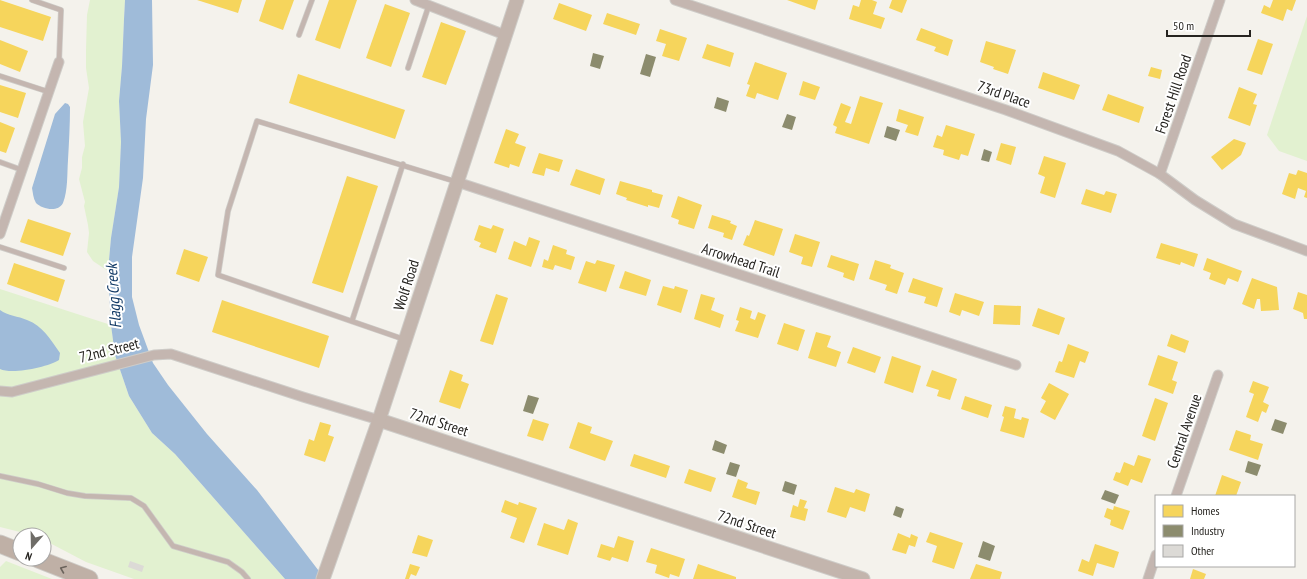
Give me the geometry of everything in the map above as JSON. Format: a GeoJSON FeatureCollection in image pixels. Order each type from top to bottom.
{"type":"FeatureCollection","features":[{"type":"Feature","properties":{"kind":"highway"},"geometry":{"type":"LineString","coordinates":[[0,544],[12,549]]}},
{"type":"Feature","properties":{"kind":"highway"},"geometry":{"type":"LineString","coordinates":[[52,564],[89,579]]}},
{"type":"Feature","properties":{"kind":"street"},"geometry":{"type":"LineString","coordinates":[[415,0],[505,35]]}},
{"type":"Feature","properties":{"kind":"street","name":"Wolf Road"},"geometry":{"type":"LineString","coordinates":[[323,579],[378,420],[517,0]]}},
{"type":"Feature","properties":{"kind":"street","name":"73rd Place"},"geometry":{"type":"LineString","coordinates":[[675,0],[1006,110],[1118,150],[1160,174],[1195,200],[1234,224],[1307,250]]}},
{"type":"Feature","properties":{"kind":"street","name":"Forest Hill Road"},"geometry":{"type":"LineString","coordinates":[[1160,174],[1220,0]]}},
{"type":"Feature","properties":{"kind":"street"},"geometry":{"type":"LineString","coordinates":[[0,234],[59,62]]}},
{"type":"Feature","properties":{"kind":"street","name":"Arrowhead Trail"},"geometry":{"type":"LineString","coordinates":[[457,182],[1016,365]]}},
{"type":"Feature","properties":{"kind":"street","name":"72nd Street"},"geometry":{"type":"LineString","coordinates":[[0,391],[12,392],[154,355],[171,354],[378,420],[863,579]]}},
{"type":"Feature","properties":{"kind":"street","name":"Central Avenue"},"geometry":{"type":"LineString","coordinates":[[1176,495],[1218,375]]}},
{"type":"Feature","properties":{"kind":"street"},"geometry":{"type":"LineString","coordinates":[[1148,579],[1155,558]]}},
{"type":"Feature","properties":{"kind":"lane"},"geometry":{"type":"LineString","coordinates":[[32,0],[61,10],[59,62]]}},
{"type":"Feature","properties":{"kind":"lane"},"geometry":{"type":"LineString","coordinates":[[299,36],[312,0]]}},
{"type":"Feature","properties":{"kind":"lane"},"geometry":{"type":"LineString","coordinates":[[408,68],[429,5]]}},
{"type":"Feature","properties":{"kind":"lane"},"geometry":{"type":"LineString","coordinates":[[0,76],[49,92]]}},
{"type":"Feature","properties":{"kind":"lane"},"geometry":{"type":"LineString","coordinates":[[405,339],[218,275],[228,211],[257,121],[403,164],[457,182]]}},
{"type":"Feature","properties":{"kind":"lane"},"geometry":{"type":"LineString","coordinates":[[0,162],[22,170]]}},
{"type":"Feature","properties":{"kind":"lane"},"geometry":{"type":"LineString","coordinates":[[352,321],[403,164]]}},
{"type":"Feature","properties":{"kind":"lane"},"geometry":{"type":"LineString","coordinates":[[0,247],[64,268]]}},
{"type":"Feature","properties":{"kind":"lane"},"geometry":{"type":"LineString","coordinates":[[0,476],[38,484],[67,493],[86,496],[131,498],[144,506],[173,546],[228,562],[242,572],[248,579]]}},
{"type":"Feature","properties":{"kind":"green space"},"geometry":{"type":"Polygon","coordinates":[[[90,0],[125,0],[119,101],[121,142],[119,187],[111,238],[108,271],[93,261],[87,252],[89,233],[84,206],[85,202],[79,179],[85,146],[83,122],[89,88],[86,68],[86,50],[87,15],[90,0]]]}},
{"type":"Feature","properties":{"kind":"green space"},"geometry":{"type":"Polygon","coordinates":[[[1307,16],[1307,161],[1279,151],[1267,135],[1307,16]]]}},
{"type":"Feature","properties":{"kind":"green space"},"geometry":{"type":"Polygon","coordinates":[[[0,289],[111,325],[115,355],[129,396],[152,433],[175,454],[285,579],[134,579],[86,562],[52,544],[52,527],[12,527],[12,530],[0,527],[0,289]]]}},
{"type":"Feature","properties":{"kind":"green space"},"geometry":{"type":"Polygon","coordinates":[[[6,561],[12,563],[12,567],[21,567],[52,579],[0,579],[0,567],[6,561]]]}},
{"type":"Feature","properties":{"kind":"water","name":"Flagg Creek"},"geometry":{"type":"Polygon","coordinates":[[[125,0],[152,0],[153,65],[146,119],[143,178],[132,257],[132,297],[139,325],[153,363],[168,385],[207,434],[257,490],[325,579],[285,579],[175,454],[152,433],[129,396],[115,355],[111,325],[108,271],[111,238],[119,187],[121,142],[119,101],[125,0]]]}},
{"type":"Feature","properties":{"kind":"water"},"geometry":{"type":"Polygon","coordinates":[[[65,103],[70,107],[66,193],[61,206],[50,209],[42,207],[36,203],[32,188],[55,114],[65,103]]]}},
{"type":"Feature","properties":{"kind":"water"},"geometry":{"type":"Polygon","coordinates":[[[0,310],[6,314],[33,323],[42,329],[60,353],[59,360],[54,363],[21,371],[6,371],[0,369],[0,310]]]}},
{"type":"Feature","properties":{"kind":"building: Homes"},"geometry":{"type":"Polygon","coordinates":[[[0,0],[51,17],[43,41],[0,27],[0,0]]]}},
{"type":"Feature","properties":{"kind":"building: Homes"},"geometry":{"type":"Polygon","coordinates":[[[197,0],[242,0],[238,13],[197,0]]]}},
{"type":"Feature","properties":{"kind":"building: Homes"},"geometry":{"type":"Polygon","coordinates":[[[266,0],[294,0],[283,30],[259,21],[266,0]]]}},
{"type":"Feature","properties":{"kind":"building: Homes"},"geometry":{"type":"Polygon","coordinates":[[[329,0],[357,0],[340,49],[315,40],[329,0]]]}},
{"type":"Feature","properties":{"kind":"building: Homes"},"geometry":{"type":"Polygon","coordinates":[[[787,0],[818,0],[815,10],[787,0]]]}},
{"type":"Feature","properties":{"kind":"building: Homes"},"geometry":{"type":"Polygon","coordinates":[[[861,0],[872,0],[877,2],[873,14],[885,18],[881,29],[849,19],[853,5],[859,7],[861,0]]]}},
{"type":"Feature","properties":{"kind":"building: Homes"},"geometry":{"type":"Polygon","coordinates":[[[892,0],[907,0],[902,13],[889,8],[892,0]]]}},
{"type":"Feature","properties":{"kind":"building: Homes"},"geometry":{"type":"Polygon","coordinates":[[[1273,0],[1296,0],[1292,11],[1287,9],[1283,21],[1261,13],[1264,5],[1270,8],[1273,0]]]}},
{"type":"Feature","properties":{"kind":"building: Homes"},"geometry":{"type":"Polygon","coordinates":[[[559,3],[592,15],[586,31],[553,19],[559,3]]]}},
{"type":"Feature","properties":{"kind":"building: Homes"},"geometry":{"type":"Polygon","coordinates":[[[385,4],[410,13],[391,67],[366,58],[385,4]]]}},
{"type":"Feature","properties":{"kind":"building: Homes"},"geometry":{"type":"Polygon","coordinates":[[[607,13],[640,24],[636,35],[603,24],[607,13]]]}},
{"type":"Feature","properties":{"kind":"building: Homes"},"geometry":{"type":"Polygon","coordinates":[[[441,22],[466,31],[446,85],[422,77],[441,22]]]}},
{"type":"Feature","properties":{"kind":"building: Homes"},"geometry":{"type":"Polygon","coordinates":[[[921,28],[953,40],[948,56],[934,51],[936,47],[916,40],[921,28]]]}},
{"type":"Feature","properties":{"kind":"building: Homes"},"geometry":{"type":"Polygon","coordinates":[[[660,29],[687,38],[679,61],[662,56],[666,44],[656,41],[660,29]]]}},
{"type":"Feature","properties":{"kind":"building: Homes"},"geometry":{"type":"Polygon","coordinates":[[[1258,39],[1273,44],[1262,75],[1247,70],[1258,39]]]}},
{"type":"Feature","properties":{"kind":"building: Homes"},"geometry":{"type":"Polygon","coordinates":[[[0,40],[28,51],[20,72],[0,64],[0,40]]]}},
{"type":"Feature","properties":{"kind":"building: Homes"},"geometry":{"type":"Polygon","coordinates":[[[986,41],[1016,50],[1008,74],[993,69],[994,67],[980,62],[986,41]]]}},
{"type":"Feature","properties":{"kind":"building: Homes"},"geometry":{"type":"Polygon","coordinates":[[[707,44],[734,53],[730,67],[702,58],[707,44]]]}},
{"type":"Feature","properties":{"kind":"building: Homes"},"geometry":{"type":"Polygon","coordinates":[[[755,62],[787,73],[778,100],[757,93],[755,99],[746,96],[750,85],[747,84],[755,62]]]}},
{"type":"Feature","properties":{"kind":"building: Homes"},"geometry":{"type":"Polygon","coordinates":[[[1151,67],[1162,70],[1160,79],[1148,76],[1151,67]]]}},
{"type":"Feature","properties":{"kind":"building: Homes"},"geometry":{"type":"Polygon","coordinates":[[[1043,72],[1080,85],[1074,100],[1038,88],[1043,72]]]}},
{"type":"Feature","properties":{"kind":"building: Homes"},"geometry":{"type":"Polygon","coordinates":[[[298,74],[405,110],[395,139],[289,103],[298,74]]]}},
{"type":"Feature","properties":{"kind":"building: Homes"},"geometry":{"type":"Polygon","coordinates":[[[803,81],[820,87],[815,100],[799,95],[803,81]]]}},
{"type":"Feature","properties":{"kind":"building: Homes"},"geometry":{"type":"Polygon","coordinates":[[[0,85],[26,93],[18,118],[0,112],[0,85]]]}},
{"type":"Feature","properties":{"kind":"building: Homes"},"geometry":{"type":"Polygon","coordinates":[[[1239,87],[1257,94],[1253,104],[1257,105],[1250,126],[1228,118],[1239,87]]]}},
{"type":"Feature","properties":{"kind":"building: Homes"},"geometry":{"type":"Polygon","coordinates":[[[1108,94],[1144,107],[1139,123],[1102,110],[1108,94]]]}},
{"type":"Feature","properties":{"kind":"building: Homes"},"geometry":{"type":"Polygon","coordinates":[[[860,96],[883,103],[869,144],[835,133],[837,127],[833,125],[841,103],[851,107],[845,122],[851,124],[860,96]]]}},
{"type":"Feature","properties":{"kind":"building: Homes"},"geometry":{"type":"Polygon","coordinates":[[[899,109],[924,117],[918,136],[905,132],[908,125],[896,121],[899,109]]]}},
{"type":"Feature","properties":{"kind":"building: Homes"},"geometry":{"type":"Polygon","coordinates":[[[0,122],[15,128],[6,153],[0,151],[0,122]]]}},
{"type":"Feature","properties":{"kind":"building: Homes"},"geometry":{"type":"Polygon","coordinates":[[[946,125],[975,134],[968,156],[961,154],[959,160],[943,155],[944,150],[933,147],[937,135],[942,137],[946,125]]]}},
{"type":"Feature","properties":{"kind":"building: Homes"},"geometry":{"type":"Polygon","coordinates":[[[506,129],[519,134],[515,143],[526,147],[519,167],[510,164],[509,168],[494,163],[506,129]]]}},
{"type":"Feature","properties":{"kind":"building: Homes"},"geometry":{"type":"Polygon","coordinates":[[[1234,139],[1246,143],[1241,155],[1222,170],[1211,157],[1234,139]]]}},
{"type":"Feature","properties":{"kind":"building: Homes"},"geometry":{"type":"Polygon","coordinates":[[[1001,143],[1016,147],[1011,165],[996,160],[1001,143]]]}},
{"type":"Feature","properties":{"kind":"building: Homes"},"geometry":{"type":"Polygon","coordinates":[[[539,153],[563,160],[559,172],[546,168],[544,176],[532,173],[539,153]]]}},
{"type":"Feature","properties":{"kind":"building: Homes"},"geometry":{"type":"Polygon","coordinates":[[[1044,156],[1066,163],[1055,198],[1040,193],[1045,177],[1038,174],[1044,156]]]}},
{"type":"Feature","properties":{"kind":"building: Homes"},"geometry":{"type":"Polygon","coordinates":[[[576,169],[605,179],[600,195],[570,185],[576,169]]]}},
{"type":"Feature","properties":{"kind":"building: Homes"},"geometry":{"type":"Polygon","coordinates":[[[1298,170],[1307,173],[1307,198],[1304,197],[1306,191],[1298,188],[1295,199],[1282,194],[1289,173],[1296,175],[1298,170]]]}},
{"type":"Feature","properties":{"kind":"building: Homes"},"geometry":{"type":"Polygon","coordinates":[[[347,176],[378,186],[343,293],[312,283],[347,176]]]}},
{"type":"Feature","properties":{"kind":"building: Homes"},"geometry":{"type":"Polygon","coordinates":[[[620,181],[652,190],[652,192],[663,195],[659,208],[648,205],[648,207],[626,200],[627,198],[616,194],[620,181]]]}},
{"type":"Feature","properties":{"kind":"building: Homes"},"geometry":{"type":"Polygon","coordinates":[[[1086,189],[1104,195],[1106,191],[1117,194],[1111,213],[1081,204],[1086,189]]]}},
{"type":"Feature","properties":{"kind":"building: Homes"},"geometry":{"type":"Polygon","coordinates":[[[678,196],[702,205],[694,229],[678,224],[679,220],[671,217],[678,196]]]}},
{"type":"Feature","properties":{"kind":"building: Homes"},"geometry":{"type":"Polygon","coordinates":[[[712,215],[731,221],[730,223],[737,226],[732,240],[723,237],[724,233],[708,228],[712,215]]]}},
{"type":"Feature","properties":{"kind":"building: Homes"},"geometry":{"type":"Polygon","coordinates":[[[28,219],[71,233],[63,256],[20,242],[28,219]]]}},
{"type":"Feature","properties":{"kind":"building: Homes"},"geometry":{"type":"Polygon","coordinates":[[[755,220],[783,229],[774,256],[743,245],[747,235],[749,236],[755,220]]]}},
{"type":"Feature","properties":{"kind":"building: Homes"},"geometry":{"type":"Polygon","coordinates":[[[479,225],[491,229],[493,225],[504,229],[496,253],[479,247],[481,243],[474,240],[479,225]]]}},
{"type":"Feature","properties":{"kind":"building: Homes"},"geometry":{"type":"Polygon","coordinates":[[[795,234],[820,242],[812,267],[801,264],[803,257],[789,252],[795,234]]]}},
{"type":"Feature","properties":{"kind":"building: Homes"},"geometry":{"type":"Polygon","coordinates":[[[529,237],[540,241],[531,267],[508,259],[514,241],[526,246],[529,237]]]}},
{"type":"Feature","properties":{"kind":"building: Homes"},"geometry":{"type":"Polygon","coordinates":[[[1161,243],[1198,254],[1194,267],[1181,262],[1180,265],[1156,258],[1161,243]]]}},
{"type":"Feature","properties":{"kind":"building: Homes"},"geometry":{"type":"Polygon","coordinates":[[[553,245],[567,250],[566,254],[575,257],[571,270],[555,265],[553,270],[542,267],[544,259],[548,261],[553,245]]]}},
{"type":"Feature","properties":{"kind":"building: Homes"},"geometry":{"type":"Polygon","coordinates":[[[184,249],[208,257],[199,282],[176,274],[184,249]]]}},
{"type":"Feature","properties":{"kind":"building: Homes"},"geometry":{"type":"Polygon","coordinates":[[[831,255],[859,264],[854,281],[843,277],[844,273],[827,267],[831,255]]]}},
{"type":"Feature","properties":{"kind":"building: Homes"},"geometry":{"type":"Polygon","coordinates":[[[1207,258],[1242,271],[1238,282],[1228,278],[1225,285],[1209,279],[1211,273],[1203,270],[1207,258]]]}},
{"type":"Feature","properties":{"kind":"building: Homes"},"geometry":{"type":"Polygon","coordinates":[[[597,260],[615,265],[606,292],[578,283],[586,261],[595,264],[597,260]]]}},
{"type":"Feature","properties":{"kind":"building: Homes"},"geometry":{"type":"Polygon","coordinates":[[[875,260],[891,265],[890,268],[904,273],[897,294],[885,290],[887,285],[869,279],[875,260]]]}},
{"type":"Feature","properties":{"kind":"building: Homes"},"geometry":{"type":"Polygon","coordinates":[[[14,263],[65,280],[58,302],[7,284],[14,263]]]}},
{"type":"Feature","properties":{"kind":"building: Homes"},"geometry":{"type":"Polygon","coordinates":[[[625,271],[651,280],[646,296],[619,288],[625,271]]]}},
{"type":"Feature","properties":{"kind":"building: Homes"},"geometry":{"type":"Polygon","coordinates":[[[913,278],[943,288],[937,307],[924,303],[926,297],[908,292],[913,278]]]}},
{"type":"Feature","properties":{"kind":"building: Homes"},"geometry":{"type":"Polygon","coordinates":[[[1252,278],[1277,287],[1279,310],[1261,311],[1260,299],[1257,299],[1254,309],[1242,304],[1252,278]]]}},
{"type":"Feature","properties":{"kind":"building: Homes"},"geometry":{"type":"Polygon","coordinates":[[[663,286],[674,289],[675,286],[688,290],[681,313],[657,305],[663,286]]]}},
{"type":"Feature","properties":{"kind":"building: Homes"},"geometry":{"type":"Polygon","coordinates":[[[1298,292],[1307,295],[1307,319],[1304,319],[1303,313],[1293,309],[1298,292]]]}},
{"type":"Feature","properties":{"kind":"building: Homes"},"geometry":{"type":"Polygon","coordinates":[[[955,293],[984,302],[979,316],[962,310],[960,316],[949,312],[955,293]]]}},
{"type":"Feature","properties":{"kind":"building: Homes"},"geometry":{"type":"Polygon","coordinates":[[[496,294],[508,298],[493,345],[480,341],[496,294]]]}},
{"type":"Feature","properties":{"kind":"building: Homes"},"geometry":{"type":"Polygon","coordinates":[[[701,294],[715,298],[711,310],[724,315],[720,328],[694,319],[701,294]]]}},
{"type":"Feature","properties":{"kind":"building: Homes"},"geometry":{"type":"Polygon","coordinates":[[[222,300],[329,336],[319,368],[212,332],[222,300]]]}},
{"type":"Feature","properties":{"kind":"building: Homes"},"geometry":{"type":"Polygon","coordinates":[[[994,305],[1021,306],[1020,325],[993,324],[994,305]]]}},
{"type":"Feature","properties":{"kind":"building: Homes"},"geometry":{"type":"Polygon","coordinates":[[[740,307],[752,311],[750,318],[755,320],[758,312],[766,315],[758,338],[735,331],[739,321],[736,320],[740,307]]]}},
{"type":"Feature","properties":{"kind":"building: Homes"},"geometry":{"type":"Polygon","coordinates":[[[1038,308],[1065,318],[1059,335],[1032,326],[1038,308]]]}},
{"type":"Feature","properties":{"kind":"building: Homes"},"geometry":{"type":"Polygon","coordinates":[[[784,323],[805,330],[798,351],[777,344],[784,323]]]}},
{"type":"Feature","properties":{"kind":"building: Homes"},"geometry":{"type":"Polygon","coordinates":[[[816,332],[831,336],[827,347],[841,352],[836,367],[808,358],[816,332]]]}},
{"type":"Feature","properties":{"kind":"building: Homes"},"geometry":{"type":"Polygon","coordinates":[[[1171,334],[1189,341],[1185,353],[1167,346],[1171,334]]]}},
{"type":"Feature","properties":{"kind":"building: Homes"},"geometry":{"type":"Polygon","coordinates":[[[1068,344],[1089,352],[1085,363],[1080,361],[1074,378],[1055,372],[1059,361],[1062,362],[1068,344]]]}},
{"type":"Feature","properties":{"kind":"building: Homes"},"geometry":{"type":"Polygon","coordinates":[[[853,347],[881,357],[875,373],[847,363],[853,347]]]}},
{"type":"Feature","properties":{"kind":"building: Homes"},"geometry":{"type":"Polygon","coordinates":[[[1158,355],[1178,362],[1172,380],[1177,382],[1173,394],[1148,385],[1158,355]]]}},
{"type":"Feature","properties":{"kind":"building: Homes"},"geometry":{"type":"Polygon","coordinates":[[[892,356],[921,366],[913,393],[884,383],[892,356]]]}},
{"type":"Feature","properties":{"kind":"building: Homes"},"geometry":{"type":"Polygon","coordinates":[[[450,370],[463,375],[461,381],[469,384],[460,409],[439,402],[450,370]]]}},
{"type":"Feature","properties":{"kind":"building: Homes"},"geometry":{"type":"Polygon","coordinates":[[[932,370],[957,379],[950,400],[937,396],[939,390],[926,386],[932,370]]]}},
{"type":"Feature","properties":{"kind":"building: Homes"},"geometry":{"type":"Polygon","coordinates":[[[1253,381],[1269,387],[1263,402],[1269,405],[1266,413],[1262,411],[1258,422],[1246,417],[1254,394],[1249,392],[1253,381]]]}},
{"type":"Feature","properties":{"kind":"building: Homes"},"geometry":{"type":"Polygon","coordinates":[[[1049,383],[1069,394],[1055,420],[1040,412],[1046,401],[1041,398],[1049,383]]]}},
{"type":"Feature","properties":{"kind":"building: Homes"},"geometry":{"type":"Polygon","coordinates":[[[965,396],[992,405],[988,418],[961,409],[965,396]]]}},
{"type":"Feature","properties":{"kind":"building: Homes"},"geometry":{"type":"Polygon","coordinates":[[[1155,398],[1168,403],[1155,441],[1142,436],[1155,398]]]}},
{"type":"Feature","properties":{"kind":"building: Homes"},"geometry":{"type":"Polygon","coordinates":[[[1005,406],[1016,409],[1014,418],[1021,420],[1022,417],[1029,419],[1024,438],[1000,431],[1005,406]]]}},
{"type":"Feature","properties":{"kind":"building: Homes"},"geometry":{"type":"Polygon","coordinates":[[[533,419],[549,424],[543,441],[527,436],[533,419]]]}},
{"type":"Feature","properties":{"kind":"building: Homes"},"geometry":{"type":"Polygon","coordinates":[[[320,422],[331,425],[328,435],[334,437],[325,462],[304,455],[309,439],[314,441],[320,422]]]}},
{"type":"Feature","properties":{"kind":"building: Homes"},"geometry":{"type":"Polygon","coordinates":[[[578,422],[592,427],[590,433],[613,441],[605,461],[569,448],[578,422]]]}},
{"type":"Feature","properties":{"kind":"building: Homes"},"geometry":{"type":"Polygon","coordinates":[[[1236,430],[1251,435],[1250,440],[1263,444],[1258,460],[1229,450],[1236,430]]]}},
{"type":"Feature","properties":{"kind":"building: Homes"},"geometry":{"type":"Polygon","coordinates":[[[634,454],[670,466],[666,478],[630,466],[634,454]]]}},
{"type":"Feature","properties":{"kind":"building: Homes"},"geometry":{"type":"Polygon","coordinates":[[[1138,455],[1151,459],[1142,483],[1131,479],[1128,486],[1113,480],[1116,472],[1120,473],[1124,462],[1134,466],[1138,455]]]}},
{"type":"Feature","properties":{"kind":"building: Homes"},"geometry":{"type":"Polygon","coordinates":[[[689,469],[716,478],[711,492],[684,483],[689,469]]]}},
{"type":"Feature","properties":{"kind":"building: Homes"},"geometry":{"type":"Polygon","coordinates":[[[1222,475],[1241,482],[1236,495],[1215,495],[1222,475]]]}},
{"type":"Feature","properties":{"kind":"building: Homes"},"geometry":{"type":"Polygon","coordinates":[[[738,479],[748,483],[746,488],[760,492],[756,505],[732,497],[738,479]]]}},
{"type":"Feature","properties":{"kind":"building: Homes"},"geometry":{"type":"Polygon","coordinates":[[[835,487],[854,493],[856,489],[870,494],[865,512],[850,507],[846,518],[827,512],[835,487]]]}},
{"type":"Feature","properties":{"kind":"building: Homes"},"geometry":{"type":"Polygon","coordinates":[[[800,499],[807,501],[804,508],[808,509],[805,521],[790,517],[793,505],[798,507],[800,499]]]}},
{"type":"Feature","properties":{"kind":"building: Homes"},"geometry":{"type":"Polygon","coordinates":[[[505,500],[518,505],[519,502],[537,508],[524,543],[510,538],[517,518],[501,512],[505,500]]]}},
{"type":"Feature","properties":{"kind":"building: Homes"},"geometry":{"type":"Polygon","coordinates":[[[1114,506],[1130,511],[1123,530],[1110,525],[1111,520],[1104,517],[1107,508],[1113,510],[1114,506]]]}},
{"type":"Feature","properties":{"kind":"building: Homes"},"geometry":{"type":"Polygon","coordinates":[[[568,519],[578,523],[568,555],[537,545],[544,523],[564,530],[568,519]]]}},
{"type":"Feature","properties":{"kind":"building: Homes"},"geometry":{"type":"Polygon","coordinates":[[[930,532],[963,543],[954,569],[932,562],[937,546],[926,542],[930,532]]]}},
{"type":"Feature","properties":{"kind":"building: Homes"},"geometry":{"type":"Polygon","coordinates":[[[898,533],[910,538],[911,534],[918,537],[915,547],[909,545],[906,554],[892,550],[898,533]]]}},
{"type":"Feature","properties":{"kind":"building: Homes"},"geometry":{"type":"Polygon","coordinates":[[[418,535],[433,540],[427,557],[412,553],[418,535]]]}},
{"type":"Feature","properties":{"kind":"building: Homes"},"geometry":{"type":"Polygon","coordinates":[[[618,536],[634,541],[628,562],[612,557],[610,561],[597,557],[601,544],[614,548],[618,536]]]}},
{"type":"Feature","properties":{"kind":"building: Homes"},"geometry":{"type":"Polygon","coordinates":[[[1095,544],[1119,552],[1114,568],[1097,563],[1093,576],[1078,571],[1082,559],[1089,562],[1095,544]]]}},
{"type":"Feature","properties":{"kind":"building: Homes"},"geometry":{"type":"Polygon","coordinates":[[[651,548],[685,559],[679,577],[670,574],[669,578],[655,573],[657,565],[646,562],[651,548]]]}},
{"type":"Feature","properties":{"kind":"building: Homes"},"geometry":{"type":"Polygon","coordinates":[[[410,564],[420,567],[416,576],[411,574],[409,579],[405,579],[410,564]]]}},
{"type":"Feature","properties":{"kind":"building: Homes"},"geometry":{"type":"Polygon","coordinates":[[[698,564],[736,577],[736,579],[693,579],[698,564]]]}},
{"type":"Feature","properties":{"kind":"building: Homes"},"geometry":{"type":"Polygon","coordinates":[[[976,564],[1002,572],[1000,579],[970,579],[976,564]]]}},
{"type":"Feature","properties":{"kind":"building: Homes"},"geometry":{"type":"Polygon","coordinates":[[[1193,569],[1206,574],[1204,579],[1190,579],[1193,569]]]}},
{"type":"Feature","properties":{"kind":"building: Industry"},"geometry":{"type":"Polygon","coordinates":[[[593,53],[604,56],[600,69],[590,66],[593,53]]]}},
{"type":"Feature","properties":{"kind":"building: Industry"},"geometry":{"type":"Polygon","coordinates":[[[646,54],[656,57],[650,77],[640,74],[646,54]]]}},
{"type":"Feature","properties":{"kind":"building: Industry"},"geometry":{"type":"Polygon","coordinates":[[[717,97],[729,101],[726,112],[714,108],[717,97]]]}},
{"type":"Feature","properties":{"kind":"building: Industry"},"geometry":{"type":"Polygon","coordinates":[[[787,114],[796,117],[792,130],[782,127],[787,114]]]}},
{"type":"Feature","properties":{"kind":"building: Industry"},"geometry":{"type":"Polygon","coordinates":[[[887,126],[900,130],[896,141],[884,137],[887,126]]]}},
{"type":"Feature","properties":{"kind":"building: Industry"},"geometry":{"type":"Polygon","coordinates":[[[984,149],[992,152],[989,162],[981,160],[984,149]]]}},
{"type":"Feature","properties":{"kind":"building: Industry"},"geometry":{"type":"Polygon","coordinates":[[[528,395],[539,398],[533,414],[523,411],[528,395]]]}},
{"type":"Feature","properties":{"kind":"building: Industry"},"geometry":{"type":"Polygon","coordinates":[[[1275,419],[1287,423],[1283,434],[1271,430],[1275,419]]]}},
{"type":"Feature","properties":{"kind":"building: Industry"},"geometry":{"type":"Polygon","coordinates":[[[715,440],[727,445],[724,454],[712,450],[715,440]]]}},
{"type":"Feature","properties":{"kind":"building: Industry"},"geometry":{"type":"Polygon","coordinates":[[[1248,461],[1261,465],[1257,476],[1245,472],[1248,461]]]}},
{"type":"Feature","properties":{"kind":"building: Industry"},"geometry":{"type":"Polygon","coordinates":[[[730,462],[740,465],[736,477],[726,474],[730,462]]]}},
{"type":"Feature","properties":{"kind":"building: Industry"},"geometry":{"type":"Polygon","coordinates":[[[785,481],[797,485],[794,495],[782,491],[785,481]]]}},
{"type":"Feature","properties":{"kind":"building: Industry"},"geometry":{"type":"Polygon","coordinates":[[[1105,490],[1119,495],[1115,504],[1101,499],[1105,490]]]}},
{"type":"Feature","properties":{"kind":"building: Industry"},"geometry":{"type":"Polygon","coordinates":[[[896,506],[904,509],[901,518],[893,515],[896,506]]]}},
{"type":"Feature","properties":{"kind":"building: Industry"},"geometry":{"type":"Polygon","coordinates":[[[983,541],[995,546],[990,561],[978,557],[983,541]]]}},
{"type":"Feature","properties":{"kind":"building: Other"},"geometry":{"type":"Polygon","coordinates":[[[130,561],[144,566],[142,572],[128,567],[130,561]]]}}]}
